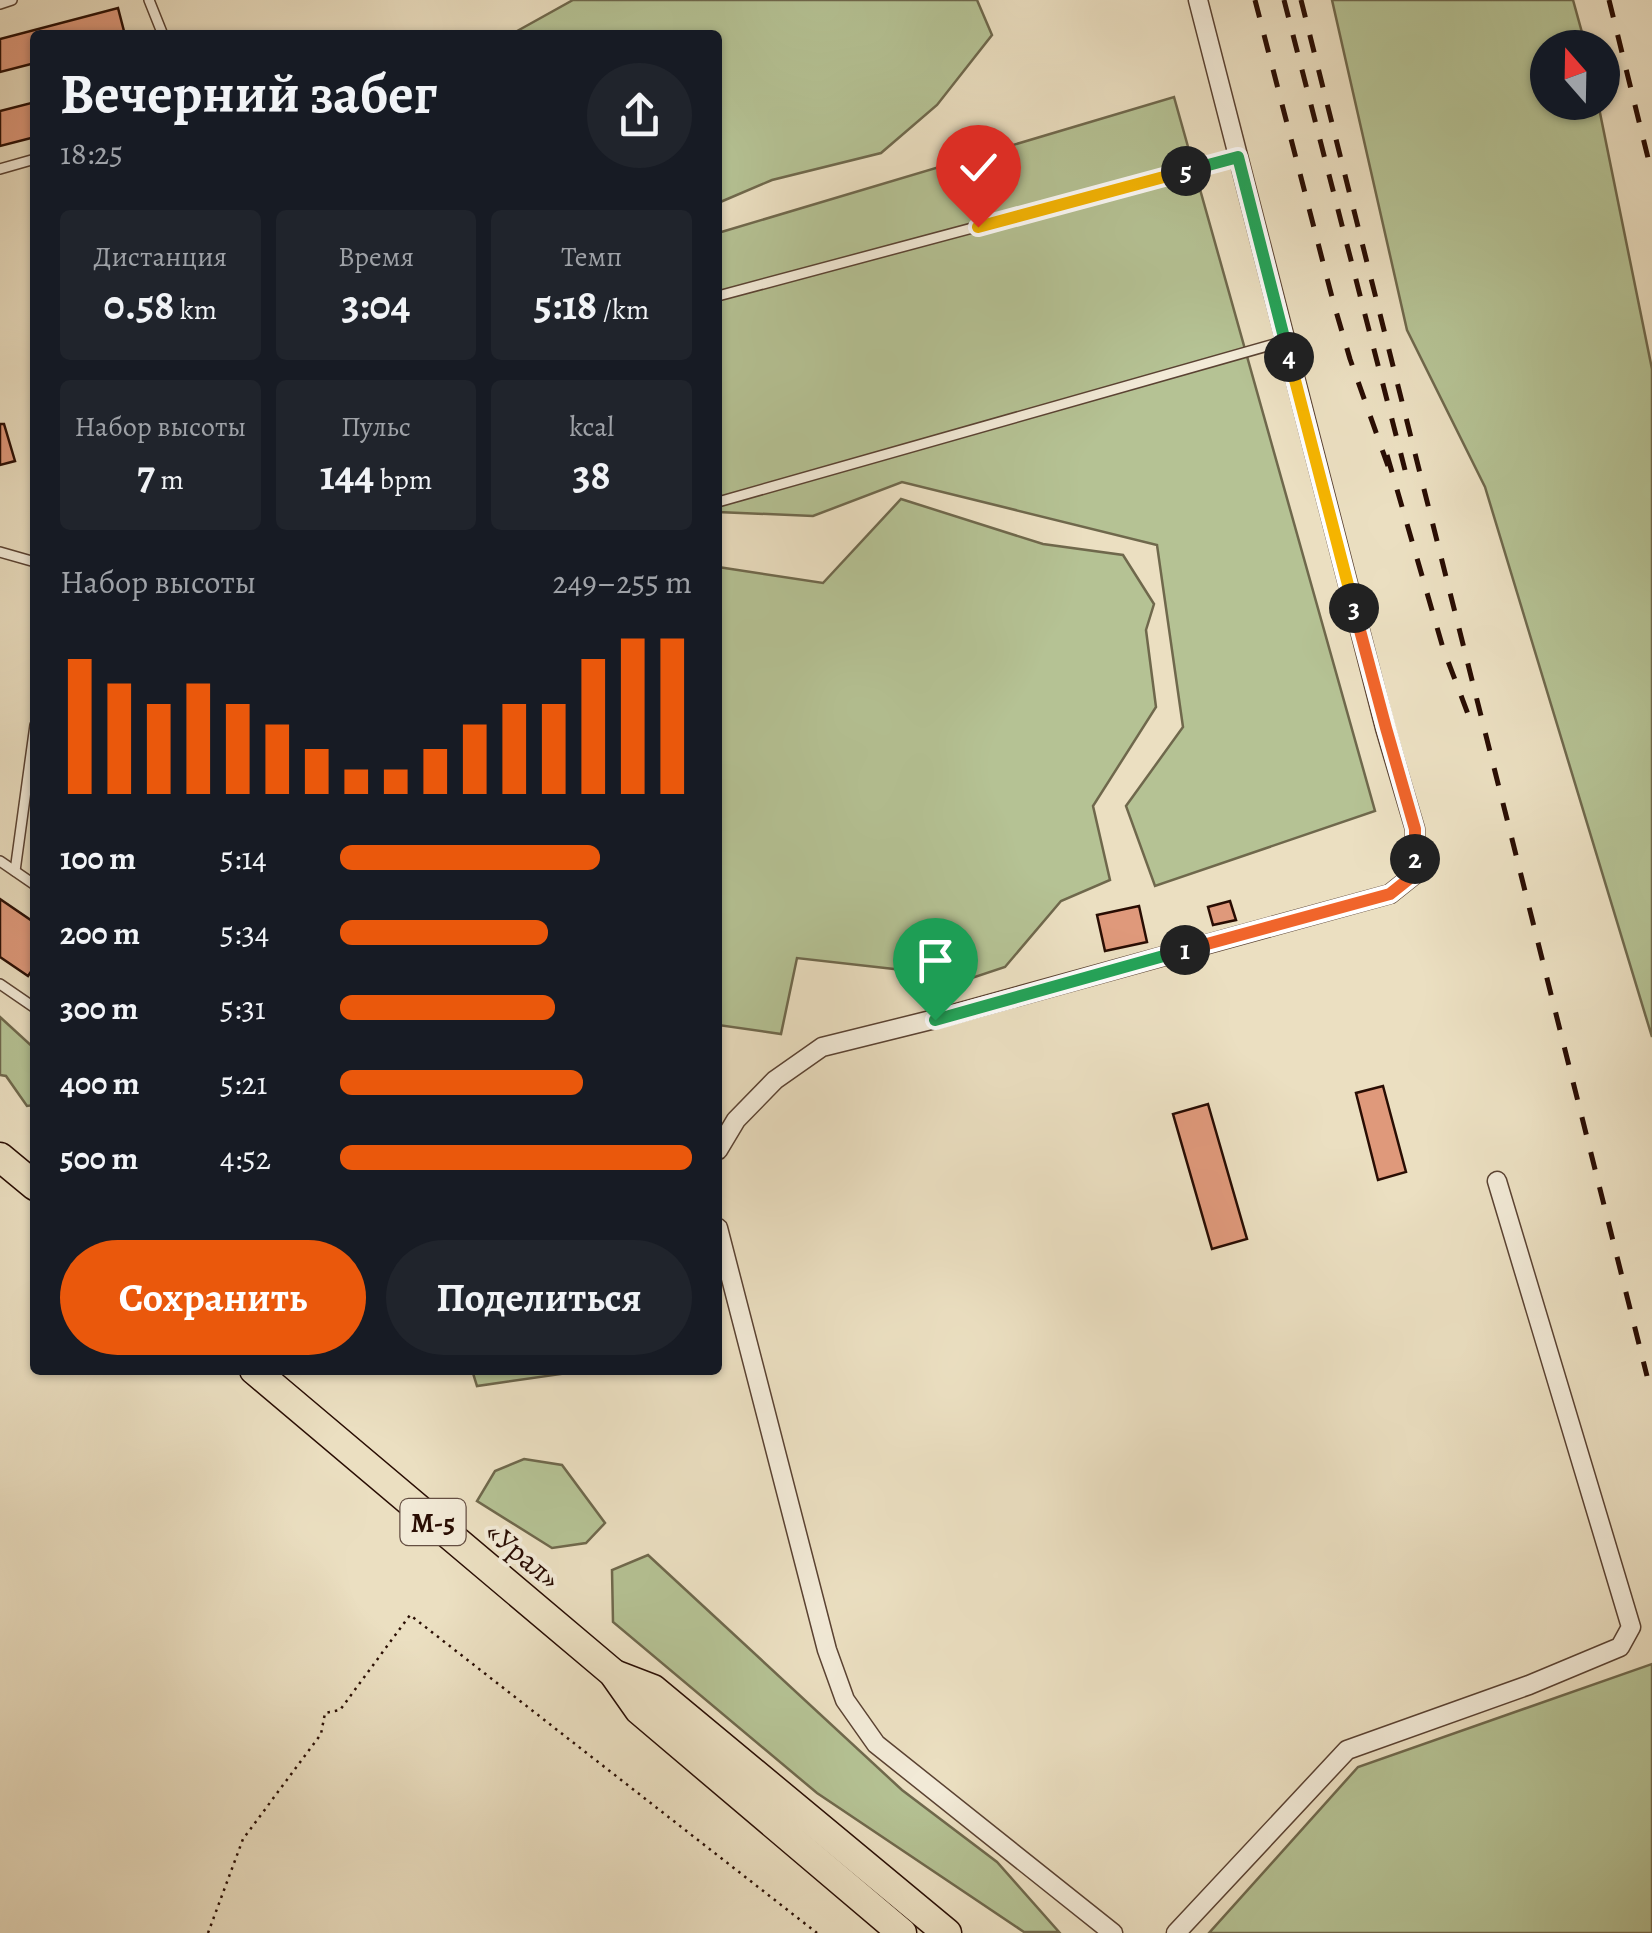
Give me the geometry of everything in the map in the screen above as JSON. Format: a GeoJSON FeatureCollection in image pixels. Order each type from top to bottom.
{"type":"FeatureCollection","features":[{"type":"Feature","properties":{"kind":"highway"},"geometry":{"type":"LineString","coordinates":[[0,1157],[30,1182]]}},
{"type":"Feature","properties":{"kind":"highway","name":"«Урал»"},"geometry":{"type":"LineString","coordinates":[[260,1375],[612,1674],[639,1710],[902,1933]]}},
{"type":"Feature","properties":{"kind":"highway","name":"«Урал»"},"geometry":{"type":"LineString","coordinates":[[612,1674],[653,1689],[947,1933]]}},
{"type":"Feature","properties":{"kind":"street"},"geometry":{"type":"LineString","coordinates":[[722,1143],[736,1120],[775,1080],[822,1047],[935,1020],[1390,894],[1415,874],[1415,829],[1198,0]]}},
{"type":"Feature","properties":{"kind":"street"},"geometry":{"type":"LineString","coordinates":[[1176,1933],[1348,1750],[1529,1685],[1620,1646],[1631,1628],[1497,1181]]}},
{"type":"Feature","properties":{"kind":"street"},"geometry":{"type":"LineString","coordinates":[[722,1243],[828,1650],[846,1700],[876,1744],[1113,1933]]}},
{"type":"Feature","properties":{"kind":"lane"},"geometry":{"type":"LineString","coordinates":[[0,4],[12,0]]}},
{"type":"Feature","properties":{"kind":"lane"},"geometry":{"type":"LineString","coordinates":[[150,0],[162,30]]}},
{"type":"Feature","properties":{"kind":"lane"},"geometry":{"type":"LineString","coordinates":[[722,295],[1238,157]]}},
{"type":"Feature","properties":{"kind":"lane"},"geometry":{"type":"LineString","coordinates":[[0,169],[30,160]]}},
{"type":"Feature","properties":{"kind":"lane"},"geometry":{"type":"LineString","coordinates":[[722,501],[1285,341]]}},
{"type":"Feature","properties":{"kind":"lane"},"geometry":{"type":"LineString","coordinates":[[0,552],[30,561]]}},
{"type":"Feature","properties":{"kind":"lane"},"geometry":{"type":"LineString","coordinates":[[15,871],[30,762]]}},
{"type":"Feature","properties":{"kind":"lane"},"geometry":{"type":"LineString","coordinates":[[0,861],[30,882]]}},
{"type":"Feature","properties":{"kind":"lane"},"geometry":{"type":"LineString","coordinates":[[0,984],[30,1005]]}},
{"type":"Feature","properties":{"kind":"path"},"geometry":{"type":"LineString","coordinates":[[208,1933],[244,1839],[321,1734],[325,1712],[340,1710],[410,1615],[817,1933]]}},
{"type":"Feature","properties":{"kind":"green space"},"geometry":{"type":"Polygon","coordinates":[[[573,0],[977,0],[992,35],[937,105],[881,153],[772,180],[722,201],[722,30],[519,30],[573,0]]]}},
{"type":"Feature","properties":{"kind":"green space"},"geometry":{"type":"Polygon","coordinates":[[[1332,0],[1573,0],[1581,30],[1530,30],[1530,120],[1601,120],[1652,369],[1652,1037],[1485,487],[1407,330],[1332,0]]]}},
{"type":"Feature","properties":{"kind":"green space"},"geometry":{"type":"Polygon","coordinates":[[[1174,97],[1375,811],[1155,886],[1126,806],[1183,727],[1157,545],[902,482],[813,516],[722,512],[722,232],[1174,97]]]}},
{"type":"Feature","properties":{"kind":"green space"},"geometry":{"type":"Polygon","coordinates":[[[901,499],[1043,544],[1123,555],[1154,604],[1146,630],[1156,707],[1093,806],[1110,880],[1061,901],[1005,967],[954,984],[894,969],[797,958],[781,1034],[722,1026],[722,568],[823,583],[901,499]]]}},
{"type":"Feature","properties":{"kind":"green space"},"geometry":{"type":"Polygon","coordinates":[[[0,1017],[30,1044],[30,1106],[6,1076],[0,1075],[0,1017]]]}},
{"type":"Feature","properties":{"kind":"green space"},"geometry":{"type":"Polygon","coordinates":[[[474,1375],[554,1375],[477,1386],[474,1375]]]}},
{"type":"Feature","properties":{"kind":"green space"},"geometry":{"type":"Polygon","coordinates":[[[524,1459],[562,1465],[605,1523],[586,1543],[552,1548],[477,1501],[495,1471],[524,1459]]]}},
{"type":"Feature","properties":{"kind":"green space"},"geometry":{"type":"Polygon","coordinates":[[[648,1555],[902,1790],[997,1862],[1059,1932],[1024,1932],[817,1793],[613,1622],[612,1570],[648,1555]]]}},
{"type":"Feature","properties":{"kind":"green space"},"geometry":{"type":"Polygon","coordinates":[[[1652,1664],[1652,1933],[1209,1933],[1358,1767],[1652,1664]]]}},
{"type":"Feature","properties":{"kind":"building"},"geometry":{"type":"Polygon","coordinates":[[[118,8],[124,30],[34,30],[118,8]]]}},
{"type":"Feature","properties":{"kind":"building"},"geometry":{"type":"Polygon","coordinates":[[[30,31],[30,64],[0,72],[0,39],[30,31]]]}},
{"type":"Feature","properties":{"kind":"building"},"geometry":{"type":"Polygon","coordinates":[[[30,103],[30,138],[0,146],[0,111],[30,103]]]}},
{"type":"Feature","properties":{"kind":"building"},"geometry":{"type":"Polygon","coordinates":[[[0,424],[4,424],[15,461],[0,465],[0,424]]]}},
{"type":"Feature","properties":{"kind":"building"},"geometry":{"type":"Polygon","coordinates":[[[0,899],[30,920],[30,973],[28,976],[0,957],[0,899]]]}},
{"type":"Feature","properties":{"kind":"building"},"geometry":{"type":"Polygon","coordinates":[[[1230,901],[1236,920],[1213,925],[1208,907],[1230,901]]]}},
{"type":"Feature","properties":{"kind":"building"},"geometry":{"type":"Polygon","coordinates":[[[1139,906],[1147,942],[1105,951],[1097,915],[1139,906]]]}},
{"type":"Feature","properties":{"kind":"building"},"geometry":{"type":"Polygon","coordinates":[[[1383,1086],[1406,1172],[1378,1180],[1356,1093],[1383,1086]]]}},
{"type":"Feature","properties":{"kind":"building"},"geometry":{"type":"Polygon","coordinates":[[[1208,1104],[1247,1239],[1212,1249],[1173,1114],[1208,1104]]]}},
{"type":"Feature","properties":{"kind":"railway"},"geometry":{"type":"LineString","coordinates":[[1255,0],[1333,301],[1388,466]]}},
{"type":"Feature","properties":{"kind":"railway"},"geometry":{"type":"LineString","coordinates":[[1284,0],[1405,470]]}},
{"type":"Feature","properties":{"kind":"railway"},"geometry":{"type":"LineString","coordinates":[[1301,0],[1647,1376]]}},
{"type":"Feature","properties":{"kind":"railway"},"geometry":{"type":"LineString","coordinates":[[1609,0],[1652,174]]}},
{"type":"Feature","properties":{"kind":"railway"},"geometry":{"type":"LineString","coordinates":[[1387,455],[1443,648],[1471,722]]}},
{"type":"Feature","properties":{"kind":"route"},"geometry":{"type":"LineString","coordinates":[[935,1020],[1390,894],[1415,874],[1415,829],[1238,157],[978,227]]}}]}
